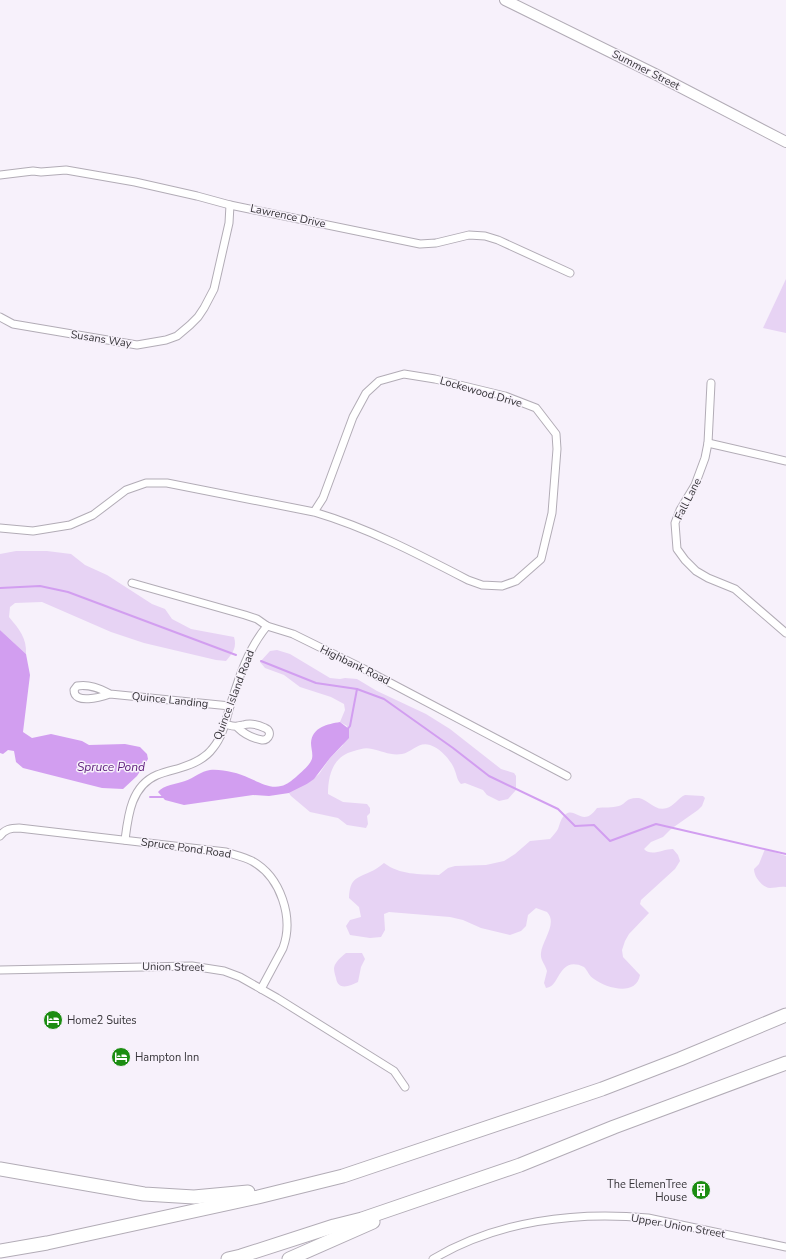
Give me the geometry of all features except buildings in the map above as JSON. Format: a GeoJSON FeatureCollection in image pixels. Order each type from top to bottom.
{"type":"FeatureCollection","features":[{"type":"Feature","properties":{"kind":"highway"},"geometry":{"type":"LineString","coordinates":[[0,1251],[48,1243],[251,1199],[343,1176],[602,1089],[680,1059],[786,1015]]}},
{"type":"Feature","properties":{"kind":"highway"},"geometry":{"type":"LineString","coordinates":[[228,1259],[362,1218],[520,1165],[614,1127],[786,1062]]}},
{"type":"Feature","properties":{"kind":"highway"},"geometry":{"type":"LineString","coordinates":[[0,1169],[144,1194],[194,1197],[249,1192],[343,1176]]}},
{"type":"Feature","properties":{"kind":"highway"},"geometry":{"type":"LineString","coordinates":[[289,1259],[442,1192]]}},
{"type":"Feature","properties":{"kind":"main road","name":"Summer Street"},"geometry":{"type":"LineString","coordinates":[[505,0],[655,74],[786,142]]}},
{"type":"Feature","properties":{"kind":"street","name":"Lawrence Drive"},"geometry":{"type":"LineString","coordinates":[[0,175],[34,171],[66,170],[135,182],[230,205],[420,244],[436,243],[469,235],[485,236],[498,240],[570,273]]}},
{"type":"Feature","properties":{"kind":"street","name":"Susans Way"},"geometry":{"type":"LineString","coordinates":[[0,317],[13,324],[129,344],[166,340],[177,336],[190,326],[198,317],[214,289],[229,223],[230,205]]}},
{"type":"Feature","properties":{"kind":"street","name":"Lockewood Drive"},"geometry":{"type":"LineString","coordinates":[[0,528],[33,531],[70,525],[93,515],[126,490],[146,483],[167,483],[314,512],[375,534],[468,580],[482,585],[502,586],[516,581],[541,559],[552,513],[558,449],[556,434],[536,408],[505,396],[435,379],[404,374],[379,381],[366,393],[353,417],[323,498],[314,512]]}},
{"type":"Feature","properties":{"kind":"street","name":"Fall Lane"},"geometry":{"type":"LineString","coordinates":[[711,383],[708,443],[701,474],[680,510],[675,523],[677,549],[696,571],[708,578],[735,589],[784,629]]}},
{"type":"Feature","properties":{"kind":"street"},"geometry":{"type":"LineString","coordinates":[[708,443],[786,461]]}},
{"type":"Feature","properties":{"kind":"street","name":"Highbank Road"},"geometry":{"type":"LineString","coordinates":[[132,583],[245,615],[257,619],[267,626],[293,634],[364,669],[567,776]]}},
{"type":"Feature","properties":{"kind":"street","name":"Quince Island Road"},"geometry":{"type":"LineString","coordinates":[[125,840],[131,805],[143,785],[157,775],[191,764],[203,758],[216,745],[225,724],[243,667],[251,648],[267,626]]}},
{"type":"Feature","properties":{"kind":"street","name":"Quince Landing"},"geometry":{"type":"LineString","coordinates":[[110,694],[230,706]]}},
{"type":"Feature","properties":{"kind":"street"},"geometry":{"type":"LineString","coordinates":[[225,724],[237,726]]}},
{"type":"Feature","properties":{"kind":"street","name":"Spruce Pond Road"},"geometry":{"type":"LineString","coordinates":[[0,836],[5,831],[12,828],[19,828],[226,852],[252,861],[271,879],[281,895],[288,924],[286,940],[283,948],[261,989]]}},
{"type":"Feature","properties":{"kind":"street","name":"Union Street"},"geometry":{"type":"LineString","coordinates":[[0,970],[192,966],[224,971],[240,977],[261,989],[394,1071],[405,1087]]}},
{"type":"Feature","properties":{"kind":"street","name":"Upper Union Street"},"geometry":{"type":"LineString","coordinates":[[433,1259],[464,1244],[498,1231],[546,1220],[580,1216],[628,1216],[648,1218],[786,1247]]}},
{"type":"Feature","properties":{"kind":"shaded area"},"geometry":{"type":"Polygon","coordinates":[[[786,279],[786,333],[763,328],[786,279]]]}},
{"type":"Feature","properties":{"kind":"shaded area"},"geometry":{"type":"Polygon","coordinates":[[[16,551],[47,551],[71,554],[85,565],[107,575],[152,604],[165,609],[172,619],[191,629],[234,637],[234,650],[226,661],[216,660],[144,643],[111,632],[42,602],[15,603],[10,607],[9,617],[24,638],[26,654],[0,630],[0,554],[16,551]]]}},
{"type":"Feature","properties":{"kind":"shaded area"},"geometry":{"type":"Polygon","coordinates":[[[277,650],[290,654],[330,678],[357,679],[377,691],[426,714],[450,729],[501,769],[514,773],[516,776],[516,790],[508,799],[499,801],[487,795],[483,790],[465,783],[461,784],[448,759],[442,752],[430,745],[422,744],[402,754],[390,754],[365,748],[341,757],[333,767],[329,780],[328,794],[343,802],[367,804],[370,808],[370,813],[367,816],[368,824],[366,828],[347,825],[338,818],[310,812],[289,793],[307,784],[319,774],[330,758],[343,745],[347,726],[340,722],[345,710],[344,704],[331,697],[300,687],[284,675],[265,668],[260,662],[270,651],[277,650]]]}},
{"type":"Feature","properties":{"kind":"shaded area"},"geometry":{"type":"Polygon","coordinates":[[[685,795],[703,796],[705,798],[702,806],[671,829],[663,837],[651,842],[644,849],[654,853],[673,849],[678,855],[680,861],[675,869],[641,900],[640,904],[649,913],[629,934],[625,941],[622,950],[623,957],[640,975],[637,982],[633,986],[620,989],[606,985],[592,978],[584,967],[575,964],[564,968],[551,987],[546,988],[544,983],[547,971],[542,960],[541,953],[551,921],[547,912],[536,908],[528,915],[526,926],[521,931],[510,935],[481,928],[463,920],[450,917],[389,912],[384,914],[385,930],[381,937],[370,938],[350,935],[346,926],[350,920],[361,917],[359,907],[349,898],[352,883],[357,878],[374,870],[384,863],[403,872],[439,875],[448,868],[455,866],[486,865],[504,861],[530,841],[550,839],[558,829],[563,817],[566,814],[573,813],[584,817],[592,814],[597,808],[619,806],[629,799],[635,798],[643,799],[656,807],[663,809],[674,804],[685,795]]]}},
{"type":"Feature","properties":{"kind":"shaded area"},"geometry":{"type":"Polygon","coordinates":[[[765,849],[786,856],[786,887],[770,888],[761,884],[757,878],[754,869],[759,864],[765,849]]]}},
{"type":"Feature","properties":{"kind":"shaded area"},"geometry":{"type":"Polygon","coordinates":[[[346,953],[362,953],[365,959],[361,967],[358,982],[351,985],[342,986],[337,982],[334,968],[340,958],[346,953]]]}},
{"type":"Feature","properties":{"kind":"water","name":"Spruce Pond"},"geometry":{"type":"Polygon","coordinates":[[[0,630],[26,654],[30,675],[23,732],[32,738],[51,734],[82,741],[89,745],[125,744],[140,747],[147,754],[148,759],[137,776],[123,789],[102,788],[23,768],[16,762],[14,751],[8,750],[3,754],[0,753],[0,630]]]}},
{"type":"Feature","properties":{"kind":"water"},"geometry":{"type":"Polygon","coordinates":[[[340,722],[349,729],[349,738],[330,758],[314,779],[289,793],[269,796],[253,795],[184,805],[165,800],[158,792],[167,786],[185,781],[210,770],[235,773],[273,787],[283,785],[296,777],[310,763],[312,759],[311,743],[314,733],[321,727],[340,722]]]}},
{"type":"Feature","properties":{"kind":"waterway"},"geometry":{"type":"LineString","coordinates":[[0,588],[40,586],[68,592],[236,655]]}},
{"type":"Feature","properties":{"kind":"waterway"},"geometry":{"type":"LineString","coordinates":[[261,661],[316,683],[357,689],[384,699],[453,748],[489,776],[558,809],[575,826],[594,825],[610,841],[656,824],[786,854]]}},
{"type":"Feature","properties":{"kind":"waterway"},"geometry":{"type":"LineString","coordinates":[[347,730],[350,726],[357,689]]}},
{"type":"Feature","properties":{"kind":"waterway"},"geometry":{"type":"LineString","coordinates":[[150,797],[164,797]]}},
{"type":"Feature","properties":{"kind":"place","name":"Home2 Suites"},"geometry":{"type":"Point","coordinates":[53,1020]}},
{"type":"Feature","properties":{"kind":"place","name":"Hampton Inn"},"geometry":{"type":"Point","coordinates":[121,1057]}},
{"type":"Feature","properties":{"kind":"place","name":"The ElemenTree House"},"geometry":{"type":"Point","coordinates":[701,1190]}}]}
